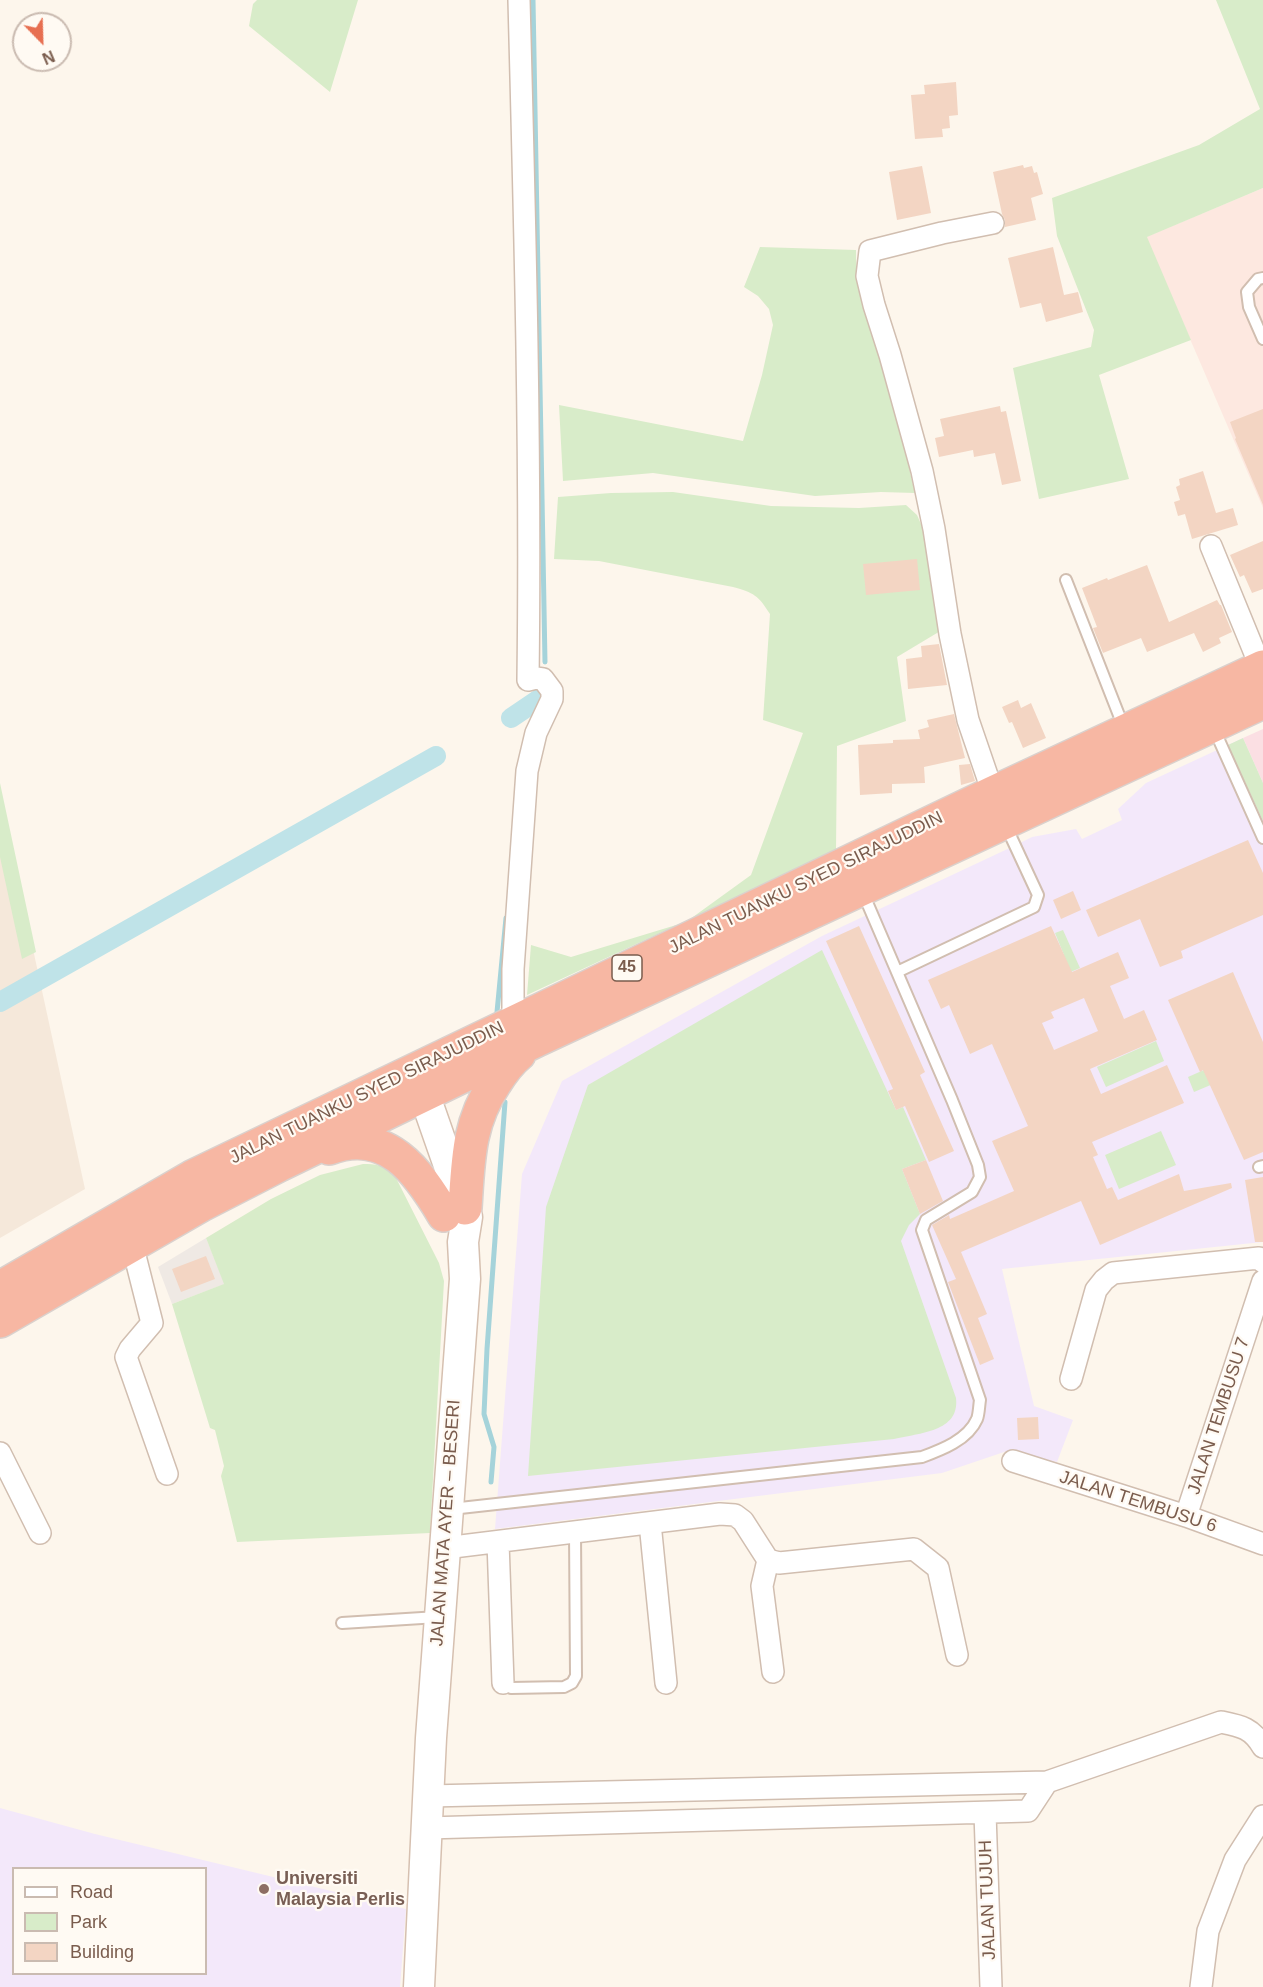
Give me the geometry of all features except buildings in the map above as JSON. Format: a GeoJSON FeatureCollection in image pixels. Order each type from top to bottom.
{"type":"FeatureCollection","features":[{"type":"Feature","properties":{"kind":"highway","name":"JALAN TUANKU SYED SIRAJUDDIN"},"geometry":{"type":"LineString","coordinates":[[525,1032],[862,890],[1126,731],[1262,667]]}},
{"type":"Feature","properties":{"kind":"highway","name":"JALAN TUANKU SYED SIRAJUDDIN"},"geometry":{"type":"LineString","coordinates":[[0,1321],[71,1263],[192,1177],[412,1086],[999,808],[1260,707]]}},
{"type":"Feature","properties":{"kind":"highway"},"geometry":{"type":"LineString","coordinates":[[279,1165],[342,1143],[372,1144],[387,1149],[403,1159],[433,1196],[454,1211],[475,1122],[484,1100],[513,1059],[525,1032]]}},
{"type":"Feature","properties":{"kind":"highway","name":"JALAN TUANKU SYED SIRAJUDDIN"},"geometry":{"type":"LineString","coordinates":[[0,1288],[132,1244],[279,1165],[412,1086]]}},
{"type":"Feature","properties":{"kind":"main road","name":"JALAN MATA AYER – BESERI"},"geometry":{"type":"LineString","coordinates":[[412,1086],[454,1211],[467,1217],[463,1242],[465,1279],[439,1617],[419,1987]]}},
{"type":"Feature","properties":{"kind":"street"},"geometry":{"type":"LineString","coordinates":[[519,0],[526,235],[529,495],[528,680],[543,679],[552,691],[552,699],[536,733],[527,771],[515,948],[525,1032]]}},
{"type":"Feature","properties":{"kind":"street"},"geometry":{"type":"LineString","coordinates":[[993,223],[870,251],[867,276],[922,471],[934,529],[950,634],[966,709],[999,808]]}},
{"type":"Feature","properties":{"kind":"street"},"geometry":{"type":"LineString","coordinates":[[1211,546],[1262,667]]}},
{"type":"Feature","properties":{"kind":"street"},"geometry":{"type":"LineString","coordinates":[[132,1244],[152,1323],[129,1349],[126,1357],[167,1474]]}},
{"type":"Feature","properties":{"kind":"street"},"geometry":{"type":"LineString","coordinates":[[1071,1379],[1096,1290],[1113,1273],[1260,1258],[1263,1262]]}},
{"type":"Feature","properties":{"kind":"street","name":"JALAN TEMBUSU 7"},"geometry":{"type":"LineString","coordinates":[[1186,1516],[1263,1281]]}},
{"type":"Feature","properties":{"kind":"street"},"geometry":{"type":"LineString","coordinates":[[0,1453],[40,1533]]}},
{"type":"Feature","properties":{"kind":"street","name":"JALAN TEMBUSU 6"},"geometry":{"type":"LineString","coordinates":[[1013,1461],[1186,1516],[1263,1544]]}},
{"type":"Feature","properties":{"kind":"street"},"geometry":{"type":"LineString","coordinates":[[445,1548],[720,1514],[735,1515],[742,1521],[768,1560],[778,1563],[914,1549],[938,1568],[957,1655]]}},
{"type":"Feature","properties":{"kind":"street"},"geometry":{"type":"LineString","coordinates":[[650,1523],[666,1683]]}},
{"type":"Feature","properties":{"kind":"street"},"geometry":{"type":"LineString","coordinates":[[498,1542],[503,1683]]}},
{"type":"Feature","properties":{"kind":"street"},"geometry":{"type":"LineString","coordinates":[[768,1560],[762,1586],[773,1672]]}},
{"type":"Feature","properties":{"kind":"street"},"geometry":{"type":"LineString","coordinates":[[429,1796],[1047,1782],[1221,1722],[1243,1726],[1257,1738],[1263,1747]]}},
{"type":"Feature","properties":{"kind":"street"},"geometry":{"type":"LineString","coordinates":[[427,1828],[1028,1811],[1047,1782]]}},
{"type":"Feature","properties":{"kind":"street","name":"JALAN TUJUH"},"geometry":{"type":"LineString","coordinates":[[985,1813],[991,1987]]}},
{"type":"Feature","properties":{"kind":"street"},"geometry":{"type":"LineString","coordinates":[[1201,1987],[1208,1931],[1235,1860],[1263,1816]]}},
{"type":"Feature","properties":{"kind":"lane"},"geometry":{"type":"LineString","coordinates":[[1263,278],[1258,279],[1247,292],[1249,307],[1263,339]]}},
{"type":"Feature","properties":{"kind":"lane"},"geometry":{"type":"LineString","coordinates":[[1066,580],[1126,731]]}},
{"type":"Feature","properties":{"kind":"lane"},"geometry":{"type":"LineString","coordinates":[[1212,726],[1263,838]]}},
{"type":"Feature","properties":{"kind":"lane"},"geometry":{"type":"LineString","coordinates":[[897,972],[1034,907],[1038,895],[999,808]]}},
{"type":"Feature","properties":{"kind":"lane"},"geometry":{"type":"LineString","coordinates":[[448,1509],[520,1503],[922,1457],[944,1449],[963,1436],[976,1420],[980,1400],[922,1230],[926,1220],[972,1192],[980,1177],[978,1165],[862,890]]}},
{"type":"Feature","properties":{"kind":"lane"},"geometry":{"type":"LineString","coordinates":[[503,1683],[511,1689],[564,1687],[572,1683],[576,1676],[575,1532]]}},
{"type":"Feature","properties":{"kind":"lane"},"geometry":{"type":"LineString","coordinates":[[342,1623],[439,1617]]}},
{"type":"Feature","properties":{"kind":"shaded area"},"geometry":{"type":"Polygon","coordinates":[[[1263,188],[1263,508],[1146,237],[1263,188]]]}},
{"type":"Feature","properties":{"kind":"shaded area"},"geometry":{"type":"Polygon","coordinates":[[[1263,729],[1263,783],[1243,738],[1263,729]]]}},
{"type":"Feature","properties":{"kind":"shaded area"},"geometry":{"type":"Polygon","coordinates":[[[1243,738],[1263,783],[1263,1242],[1002,1269],[1034,1406],[1073,1420],[1057,1462],[1007,1451],[942,1473],[495,1529],[522,1174],[562,1081],[822,936],[1032,837],[1076,829],[1082,839],[1122,820],[1118,809],[1146,783],[1243,738]]]}},
{"type":"Feature","properties":{"kind":"shaded area"},"geometry":{"type":"Polygon","coordinates":[[[0,797],[85,1189],[0,1238],[0,797]]]}},
{"type":"Feature","properties":{"kind":"shaded area"},"geometry":{"type":"Polygon","coordinates":[[[206,1238],[225,1284],[172,1304],[158,1267],[206,1238]]]}},
{"type":"Feature","properties":{"kind":"shaded area","name":"Universiti Malaysia Perlis"},"geometry":{"type":"Polygon","coordinates":[[[0,1808],[95,1834],[406,1909],[400,1987],[0,1987],[0,1808]]]}},
{"type":"Feature","properties":{"kind":"green space"},"geometry":{"type":"Polygon","coordinates":[[[257,0],[358,0],[330,92],[249,26],[253,4],[257,0]]]}},
{"type":"Feature","properties":{"kind":"green space"},"geometry":{"type":"Polygon","coordinates":[[[1216,0],[1263,0],[1263,188],[1147,237],[1191,340],[1099,375],[1129,479],[1039,499],[1013,368],[1091,347],[1094,330],[1057,236],[1052,198],[1199,145],[1260,109],[1216,0]]]}},
{"type":"Feature","properties":{"kind":"green space"},"geometry":{"type":"Polygon","coordinates":[[[760,247],[856,250],[859,285],[890,384],[915,493],[881,492],[815,496],[653,473],[563,481],[559,405],[743,441],[762,375],[773,325],[769,309],[758,296],[744,287],[760,247]]]}},
{"type":"Feature","properties":{"kind":"green space"},"geometry":{"type":"Polygon","coordinates":[[[673,492],[771,506],[859,508],[906,505],[917,515],[924,531],[942,630],[897,657],[906,721],[837,746],[836,851],[690,919],[751,875],[803,733],[763,720],[770,614],[755,596],[733,587],[599,561],[554,559],[558,497],[673,492]]]}},
{"type":"Feature","properties":{"kind":"green space"},"geometry":{"type":"Polygon","coordinates":[[[1243,738],[1263,783],[1263,821],[1228,745],[1243,738]]]}},
{"type":"Feature","properties":{"kind":"green space"},"geometry":{"type":"Polygon","coordinates":[[[0,783],[36,952],[22,959],[0,857],[0,783]]]}},
{"type":"Feature","properties":{"kind":"green space"},"geometry":{"type":"Polygon","coordinates":[[[679,924],[527,995],[531,945],[571,957],[679,924]]]}},
{"type":"Feature","properties":{"kind":"green space"},"geometry":{"type":"Polygon","coordinates":[[[1063,930],[1080,968],[966,1016],[1064,955],[1055,933],[1063,930]]]}},
{"type":"Feature","properties":{"kind":"green space"},"geometry":{"type":"Polygon","coordinates":[[[822,950],[896,1110],[903,1107],[926,1160],[902,1169],[920,1214],[909,1225],[901,1241],[956,1398],[956,1409],[952,1418],[936,1429],[894,1439],[528,1476],[546,1207],[588,1085],[822,950]]]}},
{"type":"Feature","properties":{"kind":"green space"},"geometry":{"type":"Polygon","coordinates":[[[1156,1041],[1164,1061],[1106,1087],[1097,1067],[1156,1041]]]}},
{"type":"Feature","properties":{"kind":"green space"},"geometry":{"type":"Polygon","coordinates":[[[1263,1044],[1263,1063],[1194,1092],[1188,1077],[1263,1044]]]}},
{"type":"Feature","properties":{"kind":"green space"},"geometry":{"type":"Polygon","coordinates":[[[1161,1131],[1176,1165],[1119,1189],[1105,1155],[1161,1131]]]}},
{"type":"Feature","properties":{"kind":"green space"},"geometry":{"type":"Polygon","coordinates":[[[363,1164],[380,1166],[394,1174],[439,1263],[444,1281],[430,1533],[237,1542],[221,1476],[224,1466],[215,1430],[210,1428],[172,1304],[224,1284],[206,1238],[271,1199],[320,1175],[363,1164]]]}},
{"type":"Feature","properties":{"kind":"waterway"},"geometry":{"type":"LineString","coordinates":[[533,0],[545,662]]}},
{"type":"Feature","properties":{"kind":"waterway"},"geometry":{"type":"LineString","coordinates":[[511,718],[542,697]]}},
{"type":"Feature","properties":{"kind":"waterway"},"geometry":{"type":"LineString","coordinates":[[0,1002],[436,756]]}},
{"type":"Feature","properties":{"kind":"waterway"},"geometry":{"type":"LineString","coordinates":[[497,1012],[506,918]]}},
{"type":"Feature","properties":{"kind":"waterway"},"geometry":{"type":"LineString","coordinates":[[491,1482],[494,1447],[484,1414],[505,1102]]}},
{"type":"Feature","properties":{"kind":"place","name":"Universiti Malaysia Perlis"},"geometry":{"type":"Point","coordinates":[264,1889]}}]}
